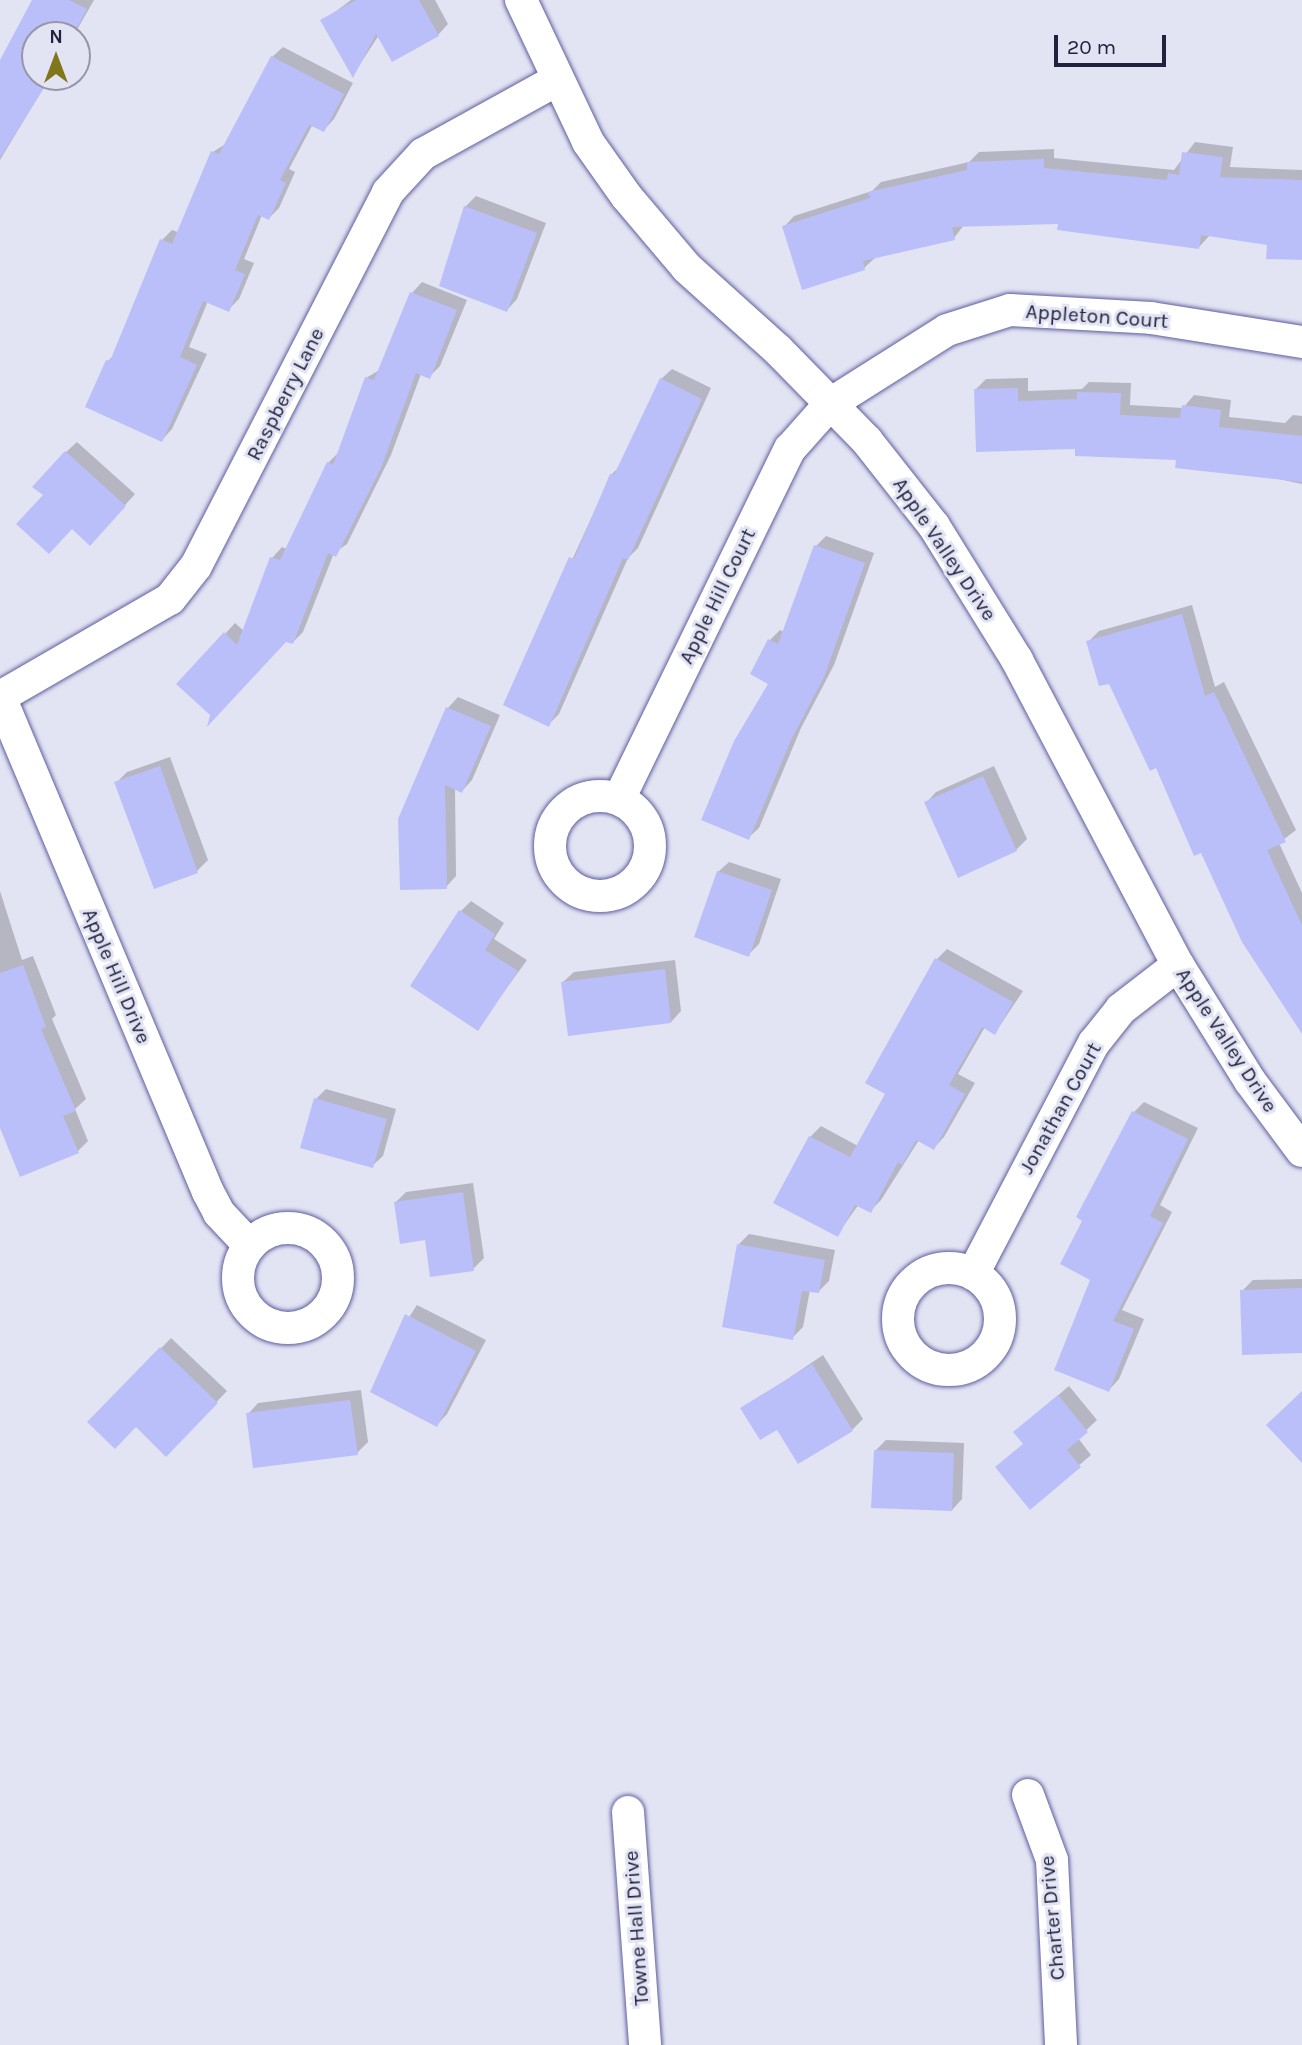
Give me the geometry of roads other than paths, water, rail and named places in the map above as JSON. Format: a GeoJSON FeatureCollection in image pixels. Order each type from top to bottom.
{"type":"FeatureCollection","features":[{"type":"Feature","properties":{"kind":"street","name":"Apple Valley Drive"},"geometry":{"type":"LineString","coordinates":[[521,0],[557,80],[595,152],[656,234],[830,404],[902,481],[969,578],[1178,965],[1250,1081],[1302,1151]]}},
{"type":"Feature","properties":{"kind":"street","name":"Raspberry Lane"},"geometry":{"type":"LineString","coordinates":[[0,697],[170,599],[197,566],[388,192],[423,154],[557,80]]}},
{"type":"Feature","properties":{"kind":"street","name":"Appleton Court"},"geometry":{"type":"LineString","coordinates":[[830,404],[947,330],[1010,310],[1151,318],[1302,342]]}},
{"type":"Feature","properties":{"kind":"street","name":"Apple Hill Court"},"geometry":{"type":"LineString","coordinates":[[619,799],[790,449],[830,404]]}},
{"type":"Feature","properties":{"kind":"street","name":"Apple Hill Drive"},"geometry":{"type":"LineString","coordinates":[[0,697],[208,1192],[219,1213],[249,1245]]}},
{"type":"Feature","properties":{"kind":"street","name":"Jonathan Court"},"geometry":{"type":"LineString","coordinates":[[973,1274],[1094,1043],[1121,1009],[1178,965]]}},
{"type":"Feature","properties":{"kind":"street","name":"Charter Drive"},"geometry":{"type":"LineString","coordinates":[[1028,1795],[1052,1860],[1061,2045]]}},
{"type":"Feature","properties":{"kind":"street","name":"Towne Hall Drive"},"geometry":{"type":"LineString","coordinates":[[628,1812],[645,2045]]}}]}
